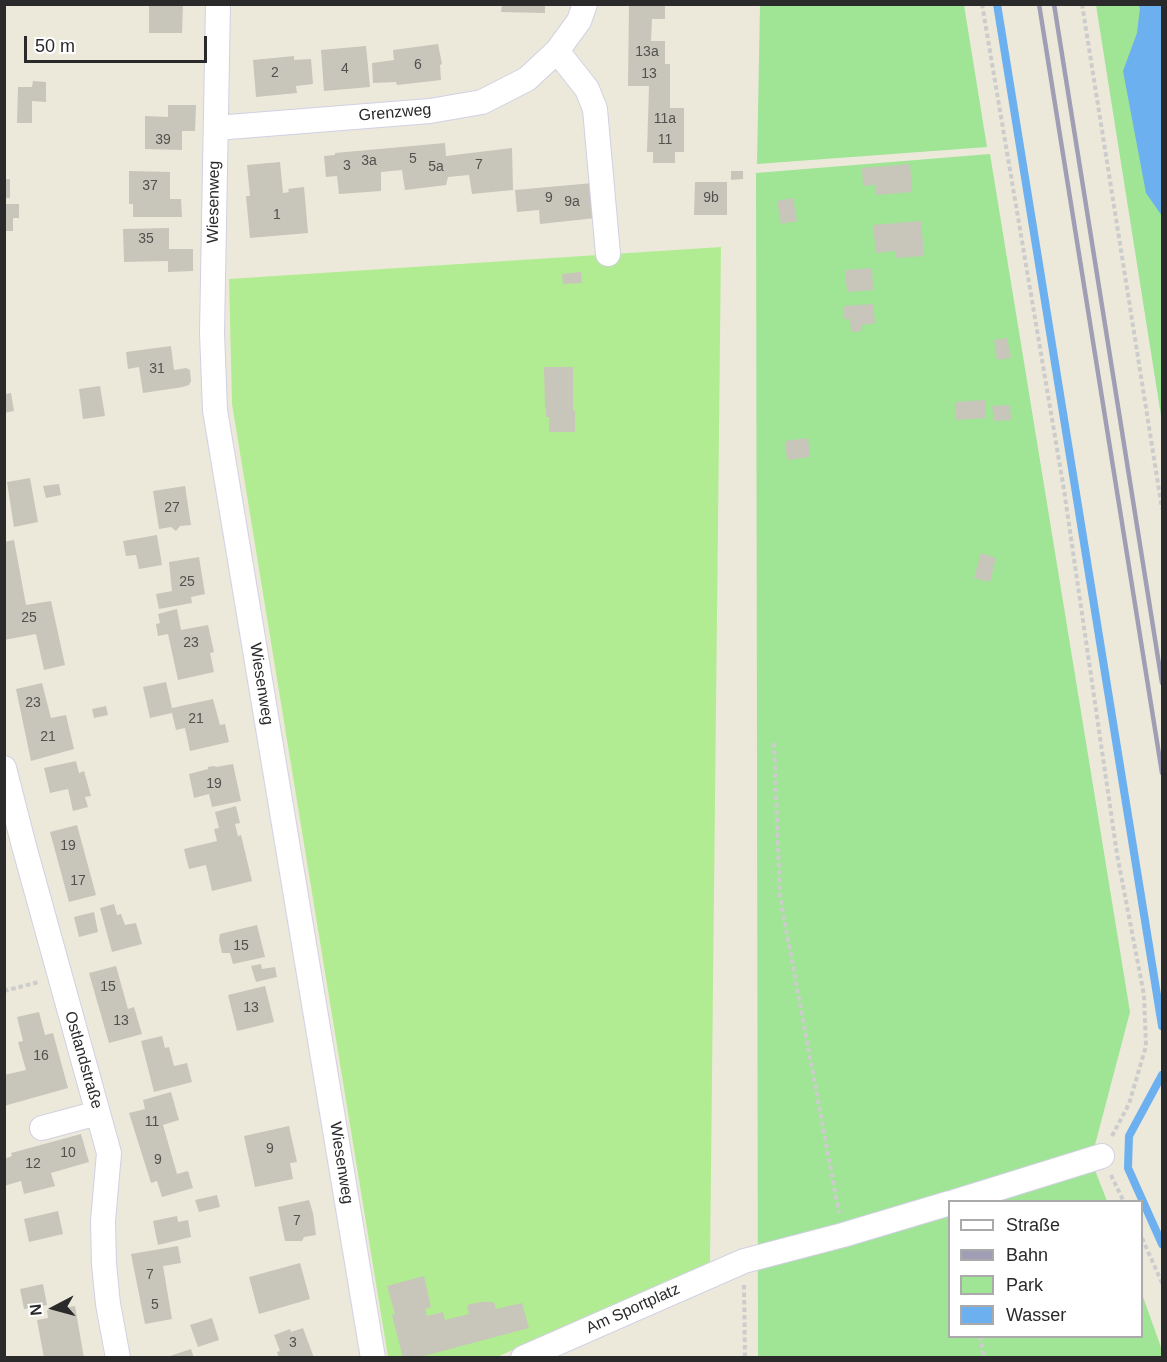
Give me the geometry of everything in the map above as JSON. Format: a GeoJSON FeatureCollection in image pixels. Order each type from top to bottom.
{"type":"FeatureCollection","features":[{"type":"Feature","properties":{"kind":"street","name":"Wiesenweg"},"geometry":{"type":"LineString","coordinates":[[218,4],[212,333],[215,410],[373,1358]]}},
{"type":"Feature","properties":{"kind":"street","name":"Grenzweg"},"geometry":{"type":"LineString","coordinates":[[216,128],[430,111],[482,102],[527,79],[557,51],[579,21],[585,4]]}},
{"type":"Feature","properties":{"kind":"street"},"geometry":{"type":"LineString","coordinates":[[557,51],[587,88],[595,109],[608,254]]}},
{"type":"Feature","properties":{"kind":"street","name":"Ostlandstraße"},"geometry":{"type":"LineString","coordinates":[[4,768],[14,849],[60,977],[109,1153],[103,1221],[104,1264],[108,1304],[118,1358]]}},
{"type":"Feature","properties":{"kind":"street"},"geometry":{"type":"LineString","coordinates":[[42,1128],[98,1113]]}},
{"type":"Feature","properties":{"kind":"street"},"geometry":{"type":"LineString","coordinates":[[960,1200],[1102,1156]]}},
{"type":"Feature","properties":{"kind":"street","name":"Am Sportplatz"},"geometry":{"type":"LineString","coordinates":[[523,1358],[744,1260],[843,1235],[948,1204]]}},
{"type":"Feature","properties":{"kind":"path"},"geometry":{"type":"LineString","coordinates":[[982,4],[1064,490],[1118,854],[1144,995],[1146,1046],[1129,1104],[1102,1156]]}},
{"type":"Feature","properties":{"kind":"path"},"geometry":{"type":"LineString","coordinates":[[1082,4],[1162,509]]}},
{"type":"Feature","properties":{"kind":"path"},"geometry":{"type":"LineString","coordinates":[[774,743],[780,897],[843,1235]]}},
{"type":"Feature","properties":{"kind":"path"},"geometry":{"type":"LineString","coordinates":[[4,991],[60,977]]}},
{"type":"Feature","properties":{"kind":"path"},"geometry":{"type":"LineString","coordinates":[[1143,1240],[1162,1283]]}},
{"type":"Feature","properties":{"kind":"path"},"geometry":{"type":"LineString","coordinates":[[744,1260],[745,1358]]}},
{"type":"Feature","properties":{"kind":"path"},"geometry":{"type":"LineString","coordinates":[[980,1338],[984,1358]]}},
{"type":"Feature","properties":{"kind":"green space"},"geometry":{"type":"Polygon","coordinates":[[[760,5],[964,5],[987,147],[757,164],[760,5]]]}},
{"type":"Feature","properties":{"kind":"green space"},"geometry":{"type":"Polygon","coordinates":[[[1096,5],[1162,5],[1162,422],[1096,5]]]}},
{"type":"Feature","properties":{"kind":"green space"},"geometry":{"type":"Polygon","coordinates":[[[990,154],[1130,1012],[1091,1160],[1107,1200],[948,1200],[948,1338],[1143,1338],[1143,1297],[1162,1350],[1162,1357],[758,1357],[756,173],[990,154]]]}},
{"type":"Feature","properties":{"kind":"green space"},"geometry":{"type":"Polygon","coordinates":[[[721,247],[710,1262],[497,1357],[388,1357],[232,404],[229,279],[721,247]]]}},
{"type":"Feature","properties":{"kind":"water"},"geometry":{"type":"Polygon","coordinates":[[[1138,5],[1162,5],[1162,216],[1146,193],[1123,71],[1137,33],[1140,8],[1138,5]]]}},
{"type":"Feature","properties":{"kind":"building"},"geometry":{"type":"Polygon","coordinates":[[[149,4],[183,4],[182,33],[149,33],[149,4]]]}},
{"type":"Feature","properties":{"kind":"building"},"geometry":{"type":"Polygon","coordinates":[[[502,4],[545,4],[545,13],[501,12],[502,4]]]}},
{"type":"Feature","properties":{"kind":"building"},"geometry":{"type":"Polygon","coordinates":[[[629,4],[665,4],[665,19],[652,19],[651,41],[665,41],[665,64],[670,64],[670,108],[684,108],[684,152],[675,152],[675,163],[653,163],[653,152],[647,152],[649,86],[628,86],[629,4]]]}},
{"type":"Feature","properties":{"kind":"building"},"geometry":{"type":"Polygon","coordinates":[[[438,44],[442,64],[440,65],[441,80],[397,85],[396,82],[373,83],[372,63],[394,60],[393,50],[438,44]]]}},
{"type":"Feature","properties":{"kind":"building"},"geometry":{"type":"Polygon","coordinates":[[[366,46],[370,87],[324,91],[321,50],[366,46]]]}},
{"type":"Feature","properties":{"kind":"building"},"geometry":{"type":"Polygon","coordinates":[[[294,56],[294,60],[311,59],[313,84],[296,86],[297,93],[256,97],[253,60],[294,56]]]}},
{"type":"Feature","properties":{"kind":"building"},"geometry":{"type":"Polygon","coordinates":[[[33,81],[46,82],[46,102],[32,101],[32,123],[17,123],[18,87],[32,87],[33,81]]]}},
{"type":"Feature","properties":{"kind":"building"},"geometry":{"type":"Polygon","coordinates":[[[168,105],[196,105],[195,131],[182,131],[182,150],[145,149],[145,116],[168,117],[168,105]]]}},
{"type":"Feature","properties":{"kind":"building"},"geometry":{"type":"Polygon","coordinates":[[[445,143],[446,156],[512,148],[513,190],[472,194],[469,175],[448,177],[446,185],[405,190],[402,170],[381,172],[381,191],[339,194],[337,176],[326,177],[324,156],[335,155],[335,153],[445,143]]]}},
{"type":"Feature","properties":{"kind":"building"},"geometry":{"type":"Polygon","coordinates":[[[280,162],[283,193],[289,192],[288,189],[304,187],[308,233],[250,238],[246,196],[250,196],[247,165],[280,162]]]}},
{"type":"Feature","properties":{"kind":"building"},"geometry":{"type":"Polygon","coordinates":[[[910,164],[912,192],[876,195],[875,185],[863,186],[862,168],[910,164]]]}},
{"type":"Feature","properties":{"kind":"building"},"geometry":{"type":"Polygon","coordinates":[[[129,171],[170,172],[170,199],[181,199],[182,217],[133,217],[133,204],[129,204],[129,171]]]}},
{"type":"Feature","properties":{"kind":"building"},"geometry":{"type":"Polygon","coordinates":[[[731,171],[743,171],[743,179],[731,180],[731,171]]]}},
{"type":"Feature","properties":{"kind":"building"},"geometry":{"type":"Polygon","coordinates":[[[4,179],[10,179],[10,198],[4,198],[4,179]]]}},
{"type":"Feature","properties":{"kind":"building"},"geometry":{"type":"Polygon","coordinates":[[[695,182],[727,182],[727,215],[694,215],[695,182]]]}},
{"type":"Feature","properties":{"kind":"building"},"geometry":{"type":"Polygon","coordinates":[[[593,183],[596,218],[540,224],[539,210],[517,212],[515,190],[593,183]]]}},
{"type":"Feature","properties":{"kind":"building"},"geometry":{"type":"Polygon","coordinates":[[[793,198],[797,221],[781,224],[777,201],[793,198]]]}},
{"type":"Feature","properties":{"kind":"building"},"geometry":{"type":"Polygon","coordinates":[[[4,204],[19,204],[19,218],[13,218],[13,231],[4,231],[4,204]]]}},
{"type":"Feature","properties":{"kind":"building"},"geometry":{"type":"Polygon","coordinates":[[[921,221],[924,256],[896,258],[895,251],[876,253],[873,225],[921,221]]]}},
{"type":"Feature","properties":{"kind":"building"},"geometry":{"type":"Polygon","coordinates":[[[169,228],[169,249],[193,249],[193,271],[168,272],[168,261],[124,262],[123,229],[169,228]]]}},
{"type":"Feature","properties":{"kind":"building"},"geometry":{"type":"Polygon","coordinates":[[[872,268],[873,290],[847,292],[845,270],[872,268]]]}},
{"type":"Feature","properties":{"kind":"building"},"geometry":{"type":"Polygon","coordinates":[[[581,272],[582,283],[563,284],[562,274],[581,272]]]}},
{"type":"Feature","properties":{"kind":"building"},"geometry":{"type":"Polygon","coordinates":[[[873,304],[875,323],[862,325],[862,331],[851,332],[850,319],[844,319],[843,306],[873,304]]]}},
{"type":"Feature","properties":{"kind":"building"},"geometry":{"type":"Polygon","coordinates":[[[1007,338],[1011,358],[997,360],[994,340],[1007,338]]]}},
{"type":"Feature","properties":{"kind":"building"},"geometry":{"type":"Polygon","coordinates":[[[171,346],[174,370],[186,368],[190,370],[189,385],[143,393],[139,367],[128,369],[126,352],[171,346]]]}},
{"type":"Feature","properties":{"kind":"building"},"geometry":{"type":"Polygon","coordinates":[[[544,367],[573,367],[575,432],[549,432],[549,417],[546,417],[545,408],[544,367]]]}},
{"type":"Feature","properties":{"kind":"building"},"geometry":{"type":"Polygon","coordinates":[[[100,386],[105,416],[83,419],[79,389],[100,386]]]}},
{"type":"Feature","properties":{"kind":"building"},"geometry":{"type":"Polygon","coordinates":[[[11,393],[14,411],[4,413],[4,394],[11,393]]]}},
{"type":"Feature","properties":{"kind":"building"},"geometry":{"type":"Polygon","coordinates":[[[985,400],[986,418],[956,420],[955,402],[985,400]]]}},
{"type":"Feature","properties":{"kind":"building"},"geometry":{"type":"Polygon","coordinates":[[[1010,405],[1011,420],[994,421],[992,406],[1010,405]]]}},
{"type":"Feature","properties":{"kind":"building"},"geometry":{"type":"Polygon","coordinates":[[[808,438],[810,457],[787,460],[785,441],[808,438]]]}},
{"type":"Feature","properties":{"kind":"building"},"geometry":{"type":"Polygon","coordinates":[[[30,478],[38,522],[14,527],[7,482],[30,478]]]}},
{"type":"Feature","properties":{"kind":"building"},"geometry":{"type":"Polygon","coordinates":[[[59,484],[61,495],[46,498],[43,486],[59,484]]]}},
{"type":"Feature","properties":{"kind":"building"},"geometry":{"type":"Polygon","coordinates":[[[185,486],[191,525],[180,526],[176,531],[171,527],[159,529],[153,491],[185,486]]]}},
{"type":"Feature","properties":{"kind":"building"},"geometry":{"type":"Polygon","coordinates":[[[157,535],[162,565],[139,569],[136,555],[126,556],[123,541],[157,535]]]}},
{"type":"Feature","properties":{"kind":"building"},"geometry":{"type":"Polygon","coordinates":[[[14,540],[26,605],[51,601],[65,665],[44,670],[36,634],[4,640],[4,542],[14,540]]]}},
{"type":"Feature","properties":{"kind":"building"},"geometry":{"type":"Polygon","coordinates":[[[981,553],[996,558],[990,582],[974,578],[981,553]]]}},
{"type":"Feature","properties":{"kind":"building"},"geometry":{"type":"Polygon","coordinates":[[[199,557],[205,594],[191,597],[192,603],[159,609],[156,594],[172,591],[169,562],[199,557]]]}},
{"type":"Feature","properties":{"kind":"building"},"geometry":{"type":"Polygon","coordinates":[[[177,609],[181,630],[208,625],[214,652],[210,653],[214,672],[178,680],[168,634],[158,636],[156,624],[160,623],[158,614],[177,609]]]}},
{"type":"Feature","properties":{"kind":"building"},"geometry":{"type":"Polygon","coordinates":[[[166,682],[172,708],[213,699],[220,725],[225,724],[229,742],[190,751],[185,728],[176,730],[172,713],[150,718],[143,687],[166,682]]]}},
{"type":"Feature","properties":{"kind":"building"},"geometry":{"type":"Polygon","coordinates":[[[42,683],[51,718],[66,715],[74,749],[31,761],[16,689],[42,683]]]}},
{"type":"Feature","properties":{"kind":"building"},"geometry":{"type":"Polygon","coordinates":[[[106,706],[108,715],[94,718],[92,709],[106,706]]]}},
{"type":"Feature","properties":{"kind":"building"},"geometry":{"type":"Polygon","coordinates":[[[76,761],[79,773],[84,771],[91,796],[85,797],[88,807],[73,811],[68,789],[50,793],[44,768],[76,761]]]}},
{"type":"Feature","properties":{"kind":"building"},"geometry":{"type":"Polygon","coordinates":[[[233,764],[241,801],[212,807],[209,794],[194,798],[189,774],[208,769],[208,767],[233,764]]]}},
{"type":"Feature","properties":{"kind":"building"},"geometry":{"type":"Polygon","coordinates":[[[236,806],[240,823],[235,824],[238,836],[241,835],[252,881],[212,891],[206,865],[189,869],[184,849],[217,841],[214,829],[219,828],[215,812],[236,806]]]}},
{"type":"Feature","properties":{"kind":"building"},"geometry":{"type":"Polygon","coordinates":[[[77,825],[96,895],[69,902],[50,832],[77,825]]]}},
{"type":"Feature","properties":{"kind":"building"},"geometry":{"type":"Polygon","coordinates":[[[114,904],[117,915],[121,914],[125,925],[136,923],[142,944],[112,952],[100,908],[114,904]]]}},
{"type":"Feature","properties":{"kind":"building"},"geometry":{"type":"Polygon","coordinates":[[[94,912],[98,932],[79,937],[74,917],[94,912]]]}},
{"type":"Feature","properties":{"kind":"building"},"geometry":{"type":"Polygon","coordinates":[[[257,925],[265,957],[233,964],[230,953],[222,953],[220,934],[257,925]]]}},
{"type":"Feature","properties":{"kind":"building"},"geometry":{"type":"Polygon","coordinates":[[[261,964],[262,969],[275,967],[277,977],[256,982],[251,966],[261,964]]]}},
{"type":"Feature","properties":{"kind":"building"},"geometry":{"type":"Polygon","coordinates":[[[116,966],[128,1009],[134,1007],[142,1034],[109,1043],[89,973],[116,966]]]}},
{"type":"Feature","properties":{"kind":"building"},"geometry":{"type":"Polygon","coordinates":[[[265,986],[274,1022],[237,1031],[228,995],[265,986]]]}},
{"type":"Feature","properties":{"kind":"building"},"geometry":{"type":"Polygon","coordinates":[[[39,1012],[45,1035],[53,1033],[68,1088],[4,1106],[4,1075],[26,1070],[18,1042],[23,1041],[17,1017],[39,1012]]]}},
{"type":"Feature","properties":{"kind":"building"},"geometry":{"type":"Polygon","coordinates":[[[162,1036],[165,1048],[169,1047],[174,1066],[187,1063],[192,1082],[154,1092],[141,1041],[162,1036]]]}},
{"type":"Feature","properties":{"kind":"building"},"geometry":{"type":"Polygon","coordinates":[[[171,1092],[179,1120],[163,1125],[177,1174],[188,1171],[193,1188],[162,1197],[157,1181],[151,1183],[129,1113],[145,1109],[143,1100],[171,1092]]]}},
{"type":"Feature","properties":{"kind":"building"},"geometry":{"type":"Polygon","coordinates":[[[289,1126],[297,1162],[290,1163],[293,1179],[255,1187],[244,1136],[289,1126]]]}},
{"type":"Feature","properties":{"kind":"building"},"geometry":{"type":"Polygon","coordinates":[[[81,1134],[89,1162],[51,1173],[55,1186],[24,1194],[21,1181],[4,1186],[4,1159],[12,1156],[11,1153],[81,1134]]]}},
{"type":"Feature","properties":{"kind":"building"},"geometry":{"type":"Polygon","coordinates":[[[217,1195],[220,1207],[199,1212],[195,1200],[217,1195]]]}},
{"type":"Feature","properties":{"kind":"building"},"geometry":{"type":"Polygon","coordinates":[[[309,1200],[316,1235],[304,1237],[302,1241],[285,1241],[278,1207],[309,1200]]]}},
{"type":"Feature","properties":{"kind":"building"},"geometry":{"type":"Polygon","coordinates":[[[58,1211],[63,1234],[29,1242],[24,1219],[58,1211]]]}},
{"type":"Feature","properties":{"kind":"building"},"geometry":{"type":"Polygon","coordinates":[[[177,1216],[178,1222],[188,1220],[191,1237],[158,1245],[153,1221],[177,1216]]]}},
{"type":"Feature","properties":{"kind":"building"},"geometry":{"type":"Polygon","coordinates":[[[178,1246],[181,1263],[163,1266],[172,1319],[145,1324],[131,1254],[178,1246]]]}},
{"type":"Feature","properties":{"kind":"building"},"geometry":{"type":"Polygon","coordinates":[[[300,1263],[310,1299],[259,1314],[249,1277],[300,1263]]]}},
{"type":"Feature","properties":{"kind":"building"},"geometry":{"type":"Polygon","coordinates":[[[424,1276],[431,1307],[425,1309],[427,1316],[443,1312],[445,1320],[469,1314],[467,1305],[480,1302],[494,1302],[496,1309],[522,1303],[529,1328],[416,1358],[403,1358],[387,1286],[424,1276]]]}},
{"type":"Feature","properties":{"kind":"building"},"geometry":{"type":"Polygon","coordinates":[[[43,1284],[47,1305],[24,1309],[20,1289],[43,1284]]]}},
{"type":"Feature","properties":{"kind":"building"},"geometry":{"type":"Polygon","coordinates":[[[75,1306],[84,1358],[44,1358],[37,1320],[48,1318],[47,1310],[75,1306]]]}},
{"type":"Feature","properties":{"kind":"building"},"geometry":{"type":"Polygon","coordinates":[[[212,1318],[219,1340],[198,1347],[190,1325],[212,1318]]]}},
{"type":"Feature","properties":{"kind":"building"},"geometry":{"type":"Polygon","coordinates":[[[303,1328],[314,1358],[279,1358],[277,1352],[280,1351],[274,1335],[290,1329],[291,1332],[303,1328]]]}},
{"type":"Feature","properties":{"kind":"building"},"geometry":{"type":"Polygon","coordinates":[[[191,1349],[194,1358],[167,1358],[167,1357],[191,1349]]]}},
{"type":"Feature","properties":{"kind":"waterway"},"geometry":{"type":"LineString","coordinates":[[997,4],[1162,1026]]}},
{"type":"Feature","properties":{"kind":"waterway"},"geometry":{"type":"LineString","coordinates":[[1142,1200],[1128,1168],[1129,1136],[1162,1075]]}},
{"type":"Feature","properties":{"kind":"waterway"},"geometry":{"type":"LineString","coordinates":[[1143,1202],[1162,1244]]}},
{"type":"Feature","properties":{"kind":"railway"},"geometry":{"type":"LineString","coordinates":[[1039,4],[1162,773]]}},
{"type":"Feature","properties":{"kind":"railway"},"geometry":{"type":"LineString","coordinates":[[1054,4],[1162,683]]}}]}
